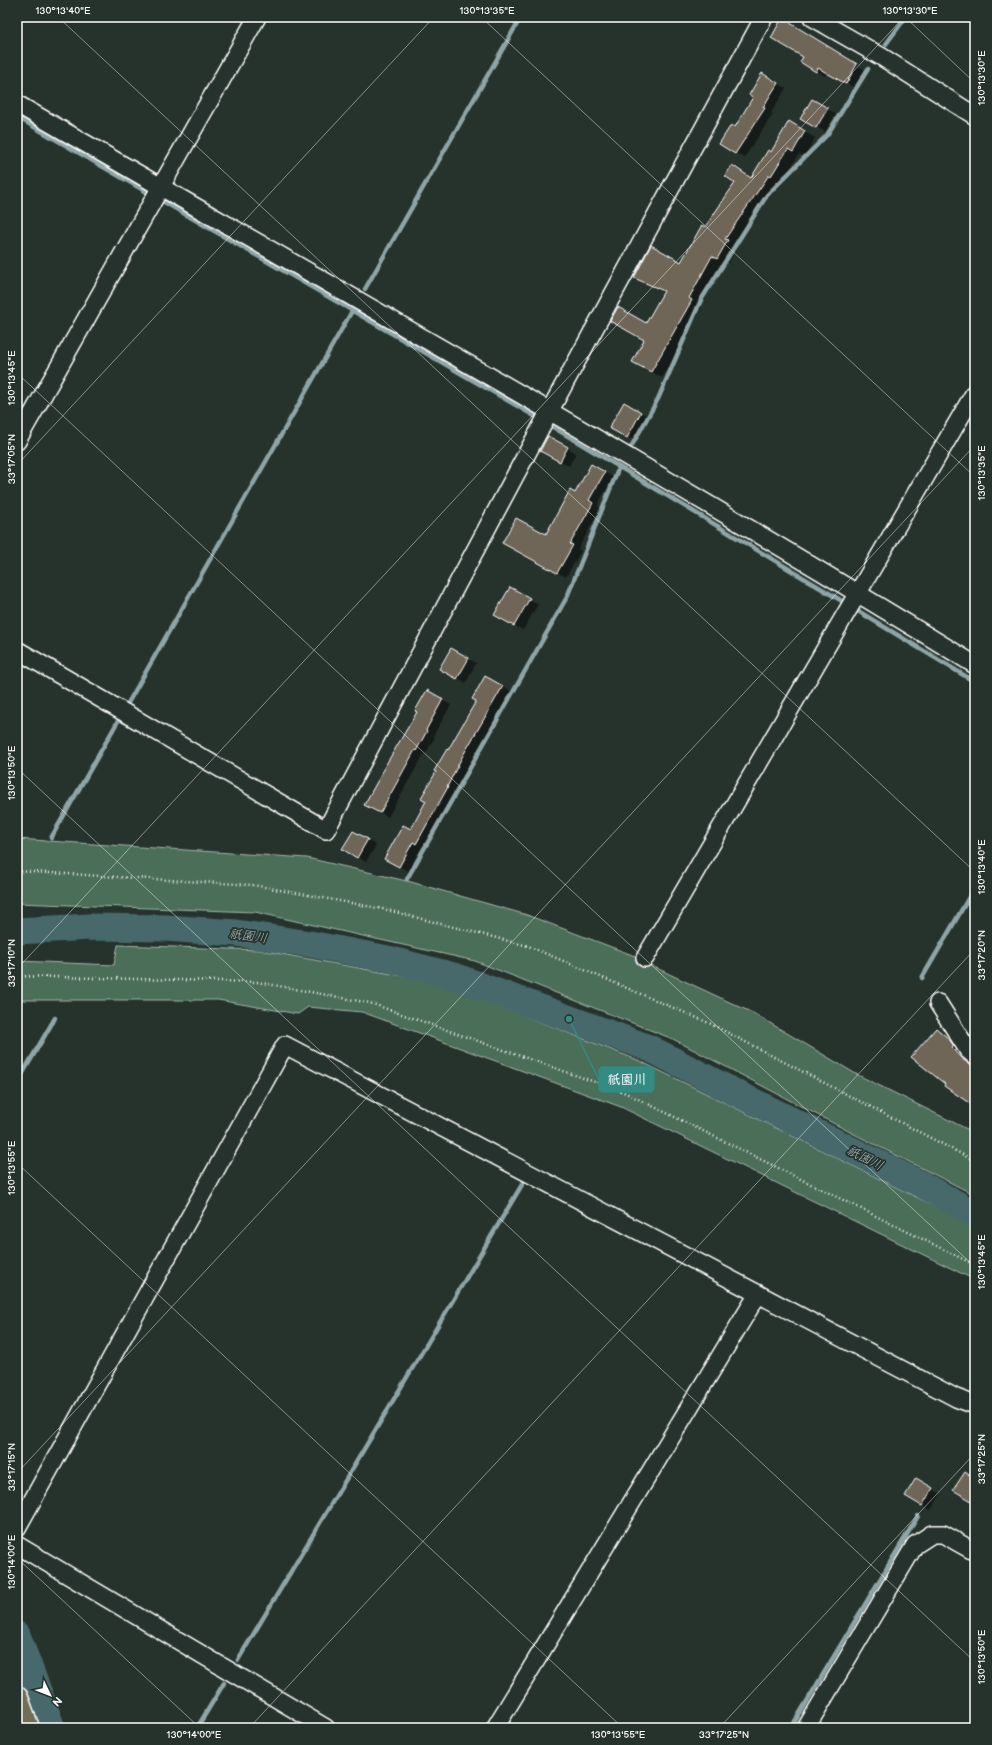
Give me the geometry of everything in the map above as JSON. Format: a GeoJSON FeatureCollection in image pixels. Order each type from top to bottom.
{"type":"FeatureCollection","features":[{"type":"Feature","properties":{"kind":"main road"},"geometry":{"type":"LineString","coordinates":[[17,1698],[28,1728]]}},
{"type":"Feature","properties":{"kind":"street"},"geometry":{"type":"LineString","coordinates":[[17,441],[257,17]]}},
{"type":"Feature","properties":{"kind":"street"},"geometry":{"type":"LineString","coordinates":[[17,650],[326,830],[549,412],[764,17]]}},
{"type":"Feature","properties":{"kind":"street"},"geometry":{"type":"LineString","coordinates":[[812,17],[882,57],[975,116]]}},
{"type":"Feature","properties":{"kind":"street"},"geometry":{"type":"LineString","coordinates":[[17,104],[549,412],[858,593],[975,665]]}},
{"type":"Feature","properties":{"kind":"street"},"geometry":{"type":"LineString","coordinates":[[645,958],[975,392]]}},
{"type":"Feature","properties":{"kind":"street"},"geometry":{"type":"LineString","coordinates":[[938,1003],[968,1050],[975,1056]]}},
{"type":"Feature","properties":{"kind":"street"},"geometry":{"type":"LineString","coordinates":[[17,1528],[286,1046],[956,1398],[975,1405]]}},
{"type":"Feature","properties":{"kind":"street"},"geometry":{"type":"LineString","coordinates":[[495,1728],[758,1294]]}},
{"type":"Feature","properties":{"kind":"street"},"geometry":{"type":"LineString","coordinates":[[806,1728],[915,1545],[932,1534],[943,1534],[975,1552]]}},
{"type":"Feature","properties":{"kind":"street"},"geometry":{"type":"LineString","coordinates":[[17,1544],[326,1728]]}},
{"type":"Feature","properties":{"kind":"path"},"geometry":{"type":"LineString","coordinates":[[17,871],[253,885],[383,908],[528,946],[709,1023],[975,1161]]}},
{"type":"Feature","properties":{"kind":"path"},"geometry":{"type":"LineString","coordinates":[[17,976],[257,982],[370,1004],[626,1093],[975,1265]]}},
{"type":"Feature","properties":{"kind":"green space"},"geometry":{"type":"Polygon","coordinates":[[[17,839],[307,858],[411,882],[527,915],[635,956],[650,965],[753,1013],[856,1074],[975,1133],[975,1195],[848,1131],[673,1039],[475,961],[255,912],[17,903],[17,839]]]}},
{"type":"Feature","properties":{"kind":"green space"},"geometry":{"type":"Polygon","coordinates":[[[118,945],[259,950],[441,983],[640,1061],[975,1226],[975,1280],[621,1107],[362,1012],[308,1007],[298,1014],[218,1000],[17,1000],[17,961],[114,965],[118,945]]]}},
{"type":"Feature","properties":{"kind":"building"},"geometry":{"type":"Polygon","coordinates":[[[782,18],[857,64],[846,84],[818,68],[816,72],[800,62],[803,57],[771,38],[782,18]]]}},
{"type":"Feature","properties":{"kind":"building"},"geometry":{"type":"Polygon","coordinates":[[[762,73],[778,83],[763,107],[765,108],[735,154],[719,144],[731,125],[735,127],[753,97],[749,95],[762,73]]]}},
{"type":"Feature","properties":{"kind":"building"},"geometry":{"type":"Polygon","coordinates":[[[812,99],[828,108],[816,128],[800,119],[812,99]]]}},
{"type":"Feature","properties":{"kind":"building"},"geometry":{"type":"Polygon","coordinates":[[[789,121],[805,131],[793,152],[788,149],[771,176],[769,175],[725,239],[728,240],[717,259],[712,256],[689,298],[692,300],[651,372],[632,362],[644,340],[610,321],[618,307],[646,323],[664,291],[634,278],[651,245],[681,262],[702,225],[705,227],[735,183],[725,176],[732,165],[751,178],[768,150],[771,152],[789,121]]]}},
{"type":"Feature","properties":{"kind":"building"},"geometry":{"type":"Polygon","coordinates":[[[624,402],[641,412],[627,438],[609,428],[624,402]]]}},
{"type":"Feature","properties":{"kind":"building"},"geometry":{"type":"Polygon","coordinates":[[[548,436],[568,447],[560,462],[540,451],[548,436]]]}},
{"type":"Feature","properties":{"kind":"building"},"geometry":{"type":"Polygon","coordinates":[[[591,464],[605,472],[589,500],[593,503],[570,544],[573,545],[557,573],[502,543],[516,518],[546,534],[570,490],[575,493],[591,464]]]}},
{"type":"Feature","properties":{"kind":"building"},"geometry":{"type":"Polygon","coordinates":[[[510,587],[530,598],[514,626],[494,615],[510,587]]]}},
{"type":"Feature","properties":{"kind":"building"},"geometry":{"type":"Polygon","coordinates":[[[451,648],[469,658],[457,679],[439,669],[451,648]]]}},
{"type":"Feature","properties":{"kind":"building"},"geometry":{"type":"Polygon","coordinates":[[[485,676],[503,686],[462,757],[448,787],[416,844],[413,842],[399,867],[384,859],[403,825],[411,829],[426,801],[421,798],[436,772],[434,771],[447,749],[448,750],[476,701],[472,699],[485,676]]]}},
{"type":"Feature","properties":{"kind":"building"},"geometry":{"type":"Polygon","coordinates":[[[427,690],[443,699],[416,751],[415,750],[380,813],[364,805],[417,712],[415,711],[427,690]]]}},
{"type":"Feature","properties":{"kind":"building"},"geometry":{"type":"Polygon","coordinates":[[[353,831],[368,839],[357,858],[342,849],[353,831]]]}},
{"type":"Feature","properties":{"kind":"building"},"geometry":{"type":"Polygon","coordinates":[[[936,1028],[949,1039],[954,1046],[952,1048],[961,1058],[969,1064],[975,1066],[975,1107],[944,1086],[945,1084],[911,1057],[936,1028]]]}},
{"type":"Feature","properties":{"kind":"building"},"geometry":{"type":"Polygon","coordinates":[[[965,1472],[975,1479],[975,1503],[953,1490],[965,1472]]]}},
{"type":"Feature","properties":{"kind":"building"},"geometry":{"type":"Polygon","coordinates":[[[916,1478],[933,1488],[922,1506],[905,1496],[916,1478]]]}},
{"type":"Feature","properties":{"kind":"waterway"},"geometry":{"type":"LineString","coordinates":[[365,289],[521,17]]}},
{"type":"Feature","properties":{"kind":"waterway"},"geometry":{"type":"LineString","coordinates":[[886,44],[906,17]]}},
{"type":"Feature","properties":{"kind":"waterway"},"geometry":{"type":"LineString","coordinates":[[631,447],[658,399],[701,300],[767,195],[827,135],[868,69]]}},
{"type":"Feature","properties":{"kind":"waterway"},"geometry":{"type":"LineString","coordinates":[[17,117],[152,195]]}},
{"type":"Feature","properties":{"kind":"waterway"},"geometry":{"type":"LineString","coordinates":[[159,199],[538,418],[847,604]]}},
{"type":"Feature","properties":{"kind":"waterway"},"geometry":{"type":"LineString","coordinates":[[128,703],[352,311]]}},
{"type":"Feature","properties":{"kind":"waterway"},"geometry":{"type":"LineString","coordinates":[[407,879],[567,597],[619,467]]}},
{"type":"Feature","properties":{"kind":"waterway"},"geometry":{"type":"LineString","coordinates":[[853,608],[975,682]]}},
{"type":"Feature","properties":{"kind":"waterway"},"geometry":{"type":"LineString","coordinates":[[51,838],[118,721]]}},
{"type":"Feature","properties":{"kind":"waterway"},"geometry":{"type":"LineString","coordinates":[[922,978],[975,887]]}},
{"type":"Feature","properties":{"kind":"waterway","name":"祇園川"},"geometry":{"type":"LineString","coordinates":[[17,931],[90,927],[165,928],[236,933],[310,944],[388,959],[454,976],[649,1048],[734,1092],[921,1184],[975,1214]]}},
{"type":"Feature","properties":{"kind":"waterway"},"geometry":{"type":"LineString","coordinates":[[17,1083],[55,1018]]}},
{"type":"Feature","properties":{"kind":"waterway"},"geometry":{"type":"LineString","coordinates":[[238,1660],[523,1183]]}},
{"type":"Feature","properties":{"kind":"waterway"},"geometry":{"type":"LineString","coordinates":[[791,1728],[918,1516]]}},
{"type":"Feature","properties":{"kind":"waterway"},"geometry":{"type":"LineString","coordinates":[[17,1635],[52,1728]]}},
{"type":"Feature","properties":{"kind":"waterway"},"geometry":{"type":"LineString","coordinates":[[197,1728],[224,1683]]}},
{"type":"Feature","properties":{"kind":"place","name":"祇園川"},"geometry":{"type":"Point","coordinates":[569,1019]}}]}
